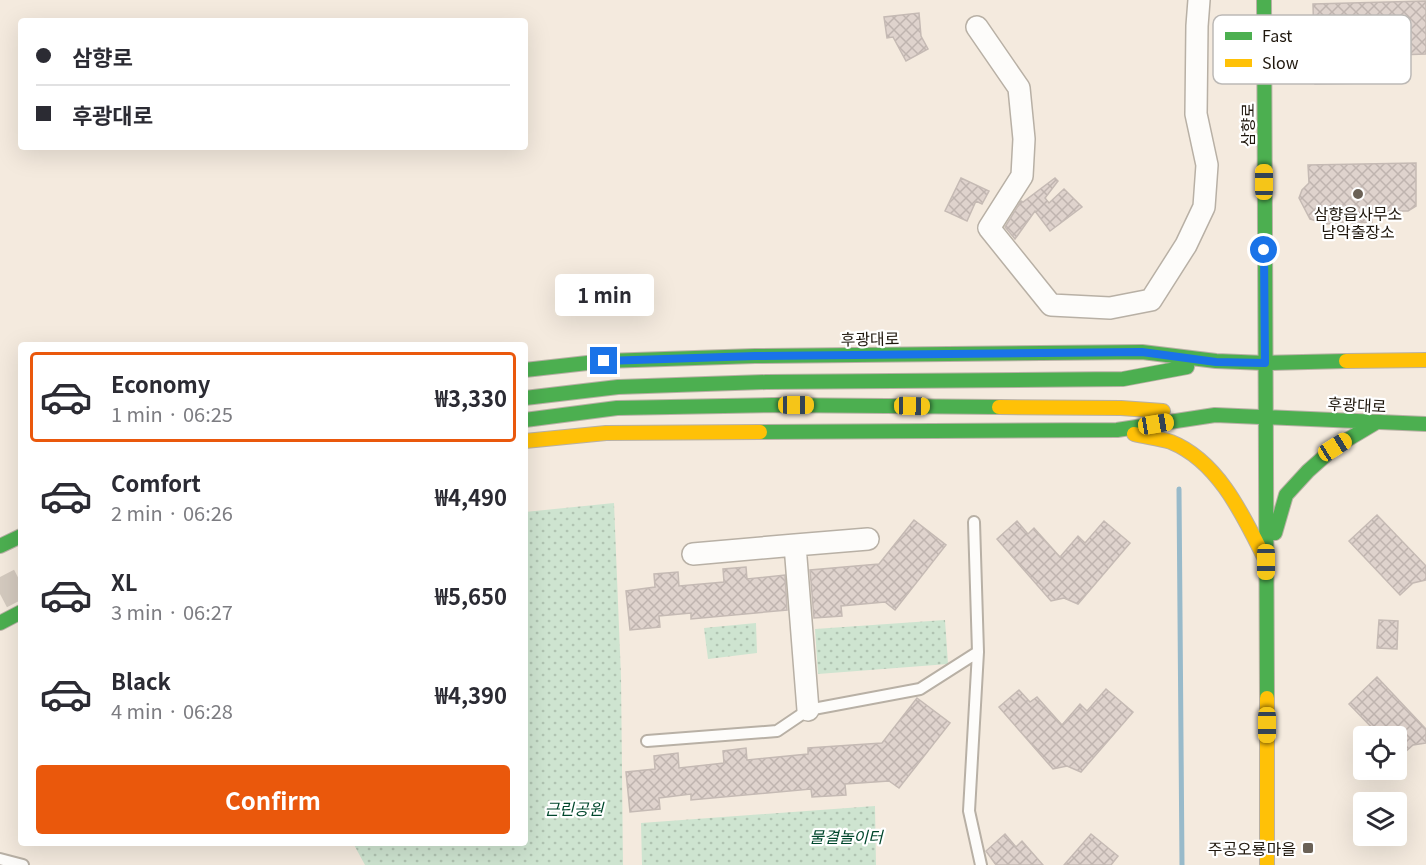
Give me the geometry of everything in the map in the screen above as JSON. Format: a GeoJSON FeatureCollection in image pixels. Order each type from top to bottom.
{"type":"FeatureCollection","features":[{"type":"Feature","properties":{"kind":"street"},"geometry":{"type":"LineString","coordinates":[[977,27],[1019,88],[1024,139],[1022,176],[989,228],[1051,305],[1110,308],[1151,300],[1186,245],[1204,207],[1207,165],[1196,114],[1199,0]]}},
{"type":"Feature","properties":{"kind":"street","name":"삼향로"},"geometry":{"type":"LineString","coordinates":[[1264,0],[1264,15]]}},
{"type":"Feature","properties":{"kind":"street","name":"삼향로"},"geometry":{"type":"LineString","coordinates":[[1264,84],[1267,865]]}},
{"type":"Feature","properties":{"kind":"street","name":"후광대로"},"geometry":{"type":"LineString","coordinates":[[528,370],[604,361],[755,356],[1142,352],[1216,362],[1426,360]]}},
{"type":"Feature","properties":{"kind":"street","name":"후광대로"},"geometry":{"type":"LineString","coordinates":[[528,398],[618,387],[766,382],[1123,379],[1216,362]]}},
{"type":"Feature","properties":{"kind":"street","name":"후광대로"},"geometry":{"type":"LineString","coordinates":[[528,420],[617,408],[773,405],[1121,408],[1215,415],[1426,424]]}},
{"type":"Feature","properties":{"kind":"street","name":"후광대로"},"geometry":{"type":"LineString","coordinates":[[528,441],[606,434],[1117,430],[1215,415]]}},
{"type":"Feature","properties":{"kind":"street"},"geometry":{"type":"LineString","coordinates":[[1266,562],[1286,495],[1335,447],[1377,422]]}},
{"type":"Feature","properties":{"kind":"street"},"geometry":{"type":"LineString","coordinates":[[1117,430],[1173,443],[1208,467],[1234,498],[1266,562]]}},
{"type":"Feature","properties":{"kind":"street"},"geometry":{"type":"LineString","coordinates":[[0,546],[18,537]]}},
{"type":"Feature","properties":{"kind":"street"},"geometry":{"type":"LineString","coordinates":[[693,554],[868,540]]}},
{"type":"Feature","properties":{"kind":"street"},"geometry":{"type":"LineString","coordinates":[[795,545],[808,710]]}},
{"type":"Feature","properties":{"kind":"street"},"geometry":{"type":"LineString","coordinates":[[0,623],[18,614]]}},
{"type":"Feature","properties":{"kind":"lane"},"geometry":{"type":"LineString","coordinates":[[974,522],[978,652],[969,811],[981,865]]}},
{"type":"Feature","properties":{"kind":"lane"},"geometry":{"type":"LineString","coordinates":[[647,741],[777,730],[808,710],[920,689],[978,652]]}},
{"type":"Feature","properties":{"kind":"lane"},"geometry":{"type":"LineString","coordinates":[[0,859],[23,865]]}},
{"type":"Feature","properties":{"kind":"green space","name":"근린공원"},"geometry":{"type":"Polygon","coordinates":[[[614,503],[621,677],[623,865],[365,865],[355,846],[528,846],[528,512],[614,503]]]}},
{"type":"Feature","properties":{"kind":"green space"},"geometry":{"type":"Polygon","coordinates":[[[945,620],[948,664],[818,674],[815,629],[945,620]]]}},
{"type":"Feature","properties":{"kind":"green space"},"geometry":{"type":"Polygon","coordinates":[[[756,623],[757,653],[708,659],[704,628],[756,623]]]}},
{"type":"Feature","properties":{"kind":"green space","name":"물결놀이터"},"geometry":{"type":"Polygon","coordinates":[[[875,806],[876,865],[642,865],[641,823],[875,806]]]}},
{"type":"Feature","properties":{"kind":"building"},"geometry":{"type":"Polygon","coordinates":[[[1426,1],[1426,54],[1411,55],[1411,15],[1313,15],[1313,4],[1426,1]]]}},
{"type":"Feature","properties":{"kind":"building"},"geometry":{"type":"Polygon","coordinates":[[[919,13],[921,36],[928,49],[906,61],[893,37],[887,38],[884,17],[919,13]]]}},
{"type":"Feature","properties":{"kind":"building","name":"삼향읍사무소 남악출장소"},"geometry":{"type":"Polygon","coordinates":[[[1416,163],[1416,206],[1408,211],[1371,211],[1372,222],[1352,223],[1351,221],[1327,224],[1310,219],[1299,198],[1302,190],[1309,183],[1308,165],[1416,163]]]}},
{"type":"Feature","properties":{"kind":"building"},"geometry":{"type":"Polygon","coordinates":[[[961,178],[989,191],[982,204],[976,201],[967,221],[945,211],[961,178]]]}},
{"type":"Feature","properties":{"kind":"building"},"geometry":{"type":"Polygon","coordinates":[[[1055,178],[1058,181],[1045,198],[1049,203],[1064,189],[1082,207],[1050,231],[1035,211],[1015,239],[1005,227],[1021,201],[1023,202],[1055,178]]]}},
{"type":"Feature","properties":{"kind":"building"},"geometry":{"type":"Polygon","coordinates":[[[1377,515],[1426,566],[1426,580],[1413,583],[1400,595],[1349,541],[1377,515]]]}},
{"type":"Feature","properties":{"kind":"building"},"geometry":{"type":"Polygon","coordinates":[[[914,520],[946,545],[895,610],[885,602],[841,606],[842,616],[814,618],[810,570],[879,564],[914,520]]]}},
{"type":"Feature","properties":{"kind":"building"},"geometry":{"type":"Polygon","coordinates":[[[1017,521],[1028,534],[1034,528],[1060,557],[1078,536],[1085,543],[1104,521],[1130,543],[1078,604],[1064,598],[1051,601],[997,539],[1017,521]]]}},
{"type":"Feature","properties":{"kind":"building"},"geometry":{"type":"Polygon","coordinates":[[[746,567],[747,579],[785,575],[787,610],[691,619],[691,613],[659,616],[660,627],[630,630],[626,591],[655,587],[654,574],[678,572],[679,586],[724,582],[723,569],[746,567]]]}},
{"type":"Feature","properties":{"kind":"building"},"geometry":{"type":"Polygon","coordinates":[[[1379,620],[1398,621],[1397,649],[1377,648],[1379,620]]]}},
{"type":"Feature","properties":{"kind":"building"},"geometry":{"type":"Polygon","coordinates":[[[1377,677],[1426,729],[1426,743],[1413,745],[1407,750],[1407,726],[1370,726],[1349,704],[1377,677]]]}},
{"type":"Feature","properties":{"kind":"building"},"geometry":{"type":"Polygon","coordinates":[[[1106,689],[1133,712],[1081,772],[1067,766],[1053,769],[999,707],[1019,690],[1030,702],[1037,697],[1062,725],[1080,704],[1087,711],[1106,689]]]}},
{"type":"Feature","properties":{"kind":"building"},"geometry":{"type":"Polygon","coordinates":[[[917,698],[950,723],[899,788],[889,781],[845,784],[846,795],[812,797],[811,789],[691,800],[691,794],[659,798],[660,809],[630,812],[626,772],[655,769],[654,756],[678,753],[679,768],[724,763],[723,751],[746,748],[747,760],[808,754],[808,748],[882,743],[917,698]]]}},
{"type":"Feature","properties":{"kind":"building"},"geometry":{"type":"Polygon","coordinates":[[[1005,834],[1016,847],[1022,841],[1043,865],[996,865],[986,851],[1005,834]]]}},
{"type":"Feature","properties":{"kind":"building"},"geometry":{"type":"Polygon","coordinates":[[[1091,834],[1118,856],[1111,865],[1064,865],[1091,834]]]}},
{"type":"Feature","properties":{"kind":"waterway"},"geometry":{"type":"LineString","coordinates":[[1179,489],[1182,865]]}},
{"type":"Feature","properties":{"kind":"tunnel"},"geometry":{"type":"LineString","coordinates":[[0,594],[18,585]]}},
{"type":"Feature","properties":{"kind":"traffic: fast"},"geometry":{"type":"LineString","coordinates":[[1264,0],[1264,15]]}},
{"type":"Feature","properties":{"kind":"traffic: fast"},"geometry":{"type":"LineString","coordinates":[[1264,84],[1267,698]]}},
{"type":"Feature","properties":{"kind":"traffic: fast"},"geometry":{"type":"LineString","coordinates":[[528,370],[605,361],[755,356],[1142,352],[1216,361],[1265,363],[1346,361]]}},
{"type":"Feature","properties":{"kind":"traffic: fast"},"geometry":{"type":"LineString","coordinates":[[528,398],[618,387],[766,382],[1123,379],[1187,367]]}},
{"type":"Feature","properties":{"kind":"traffic: fast"},"geometry":{"type":"LineString","coordinates":[[528,420],[617,408],[773,405],[999,407]]}},
{"type":"Feature","properties":{"kind":"traffic: fast"},"geometry":{"type":"LineString","coordinates":[[760,432],[1117,430],[1215,415],[1426,424]]}},
{"type":"Feature","properties":{"kind":"traffic: fast"},"geometry":{"type":"LineString","coordinates":[[1275,533],[1286,495],[1308,471],[1335,447],[1377,422]]}},
{"type":"Feature","properties":{"kind":"traffic: fast"},"geometry":{"type":"LineString","coordinates":[[0,546],[18,537]]}},
{"type":"Feature","properties":{"kind":"traffic: fast"},"geometry":{"type":"LineString","coordinates":[[0,623],[18,614]]}},
{"type":"Feature","properties":{"kind":"traffic: slow"},"geometry":{"type":"LineString","coordinates":[[1346,361],[1426,360]]}},
{"type":"Feature","properties":{"kind":"traffic: slow"},"geometry":{"type":"LineString","coordinates":[[999,407],[1121,408],[1163,411]]}},
{"type":"Feature","properties":{"kind":"traffic: slow"},"geometry":{"type":"LineString","coordinates":[[528,441],[606,433],[760,432]]}},
{"type":"Feature","properties":{"kind":"traffic: slow"},"geometry":{"type":"LineString","coordinates":[[1134,434],[1171,442],[1202,462],[1216,476],[1238,507],[1264,557]]}},
{"type":"Feature","properties":{"kind":"traffic: slow"},"geometry":{"type":"LineString","coordinates":[[1267,698],[1267,865]]}},
{"type":"Feature","properties":{"kind":"place","name":"삼향읍사무소 남악출장소"},"geometry":{"type":"Point","coordinates":[1358,194]}},
{"type":"Feature","properties":{"kind":"place","name":"주공오룡마을"},"geometry":{"type":"Point","coordinates":[1308,848]}},
{"type":"Feature","properties":{"kind":"route"},"geometry":{"type":"LineString","coordinates":[[604,361],[755,356],[1142,352],[1216,362],[1265,363],[1264,250]]}}]}
